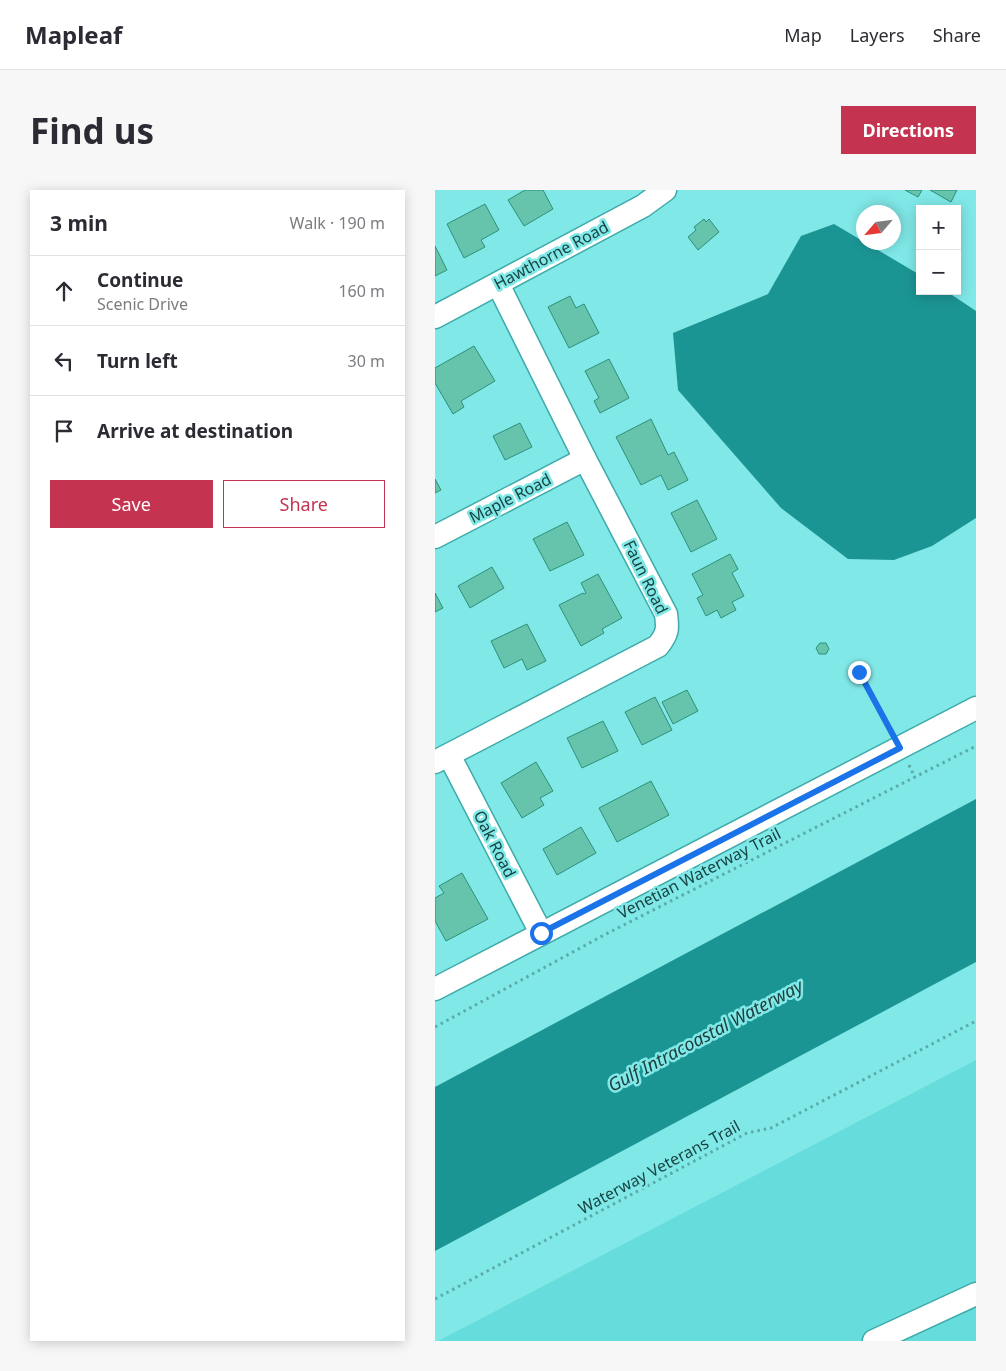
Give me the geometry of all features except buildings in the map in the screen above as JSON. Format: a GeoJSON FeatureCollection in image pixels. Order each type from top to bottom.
{"type":"FeatureCollection","features":[{"type":"Feature","properties":{"kind":"street","name":"Hawthorne Road"},"geometry":{"type":"LineString","coordinates":[[435,317],[643,206],[665,190]]}},
{"type":"Feature","properties":{"kind":"street","name":"Faun Road"},"geometry":{"type":"LineString","coordinates":[[442,759],[658,646],[665,636],[668,627],[666,614],[585,459],[498,284]]}},
{"type":"Feature","properties":{"kind":"street","name":"Maple Road"},"geometry":{"type":"LineString","coordinates":[[435,537],[585,459]]}},
{"type":"Feature","properties":{"kind":"street"},"geometry":{"type":"LineString","coordinates":[[435,989],[976,708]]}},
{"type":"Feature","properties":{"kind":"street","name":"Oak Road"},"geometry":{"type":"LineString","coordinates":[[442,759],[541,933]]}},
{"type":"Feature","properties":{"kind":"street"},"geometry":{"type":"LineString","coordinates":[[874,1341],[976,1294]]}},
{"type":"Feature","properties":{"kind":"path"},"geometry":{"type":"LineString","coordinates":[[859,672],[915,778]]}},
{"type":"Feature","properties":{"kind":"path","name":"Venetian Waterway Trail"},"geometry":{"type":"LineString","coordinates":[[435,1027],[606,934],[976,746]]}},
{"type":"Feature","properties":{"kind":"path","name":"Waterway Veterans Trail"},"geometry":{"type":"LineString","coordinates":[[435,1299],[747,1133],[771,1128],[976,1020]]}},
{"type":"Feature","properties":{"kind":"shaded area"},"geometry":{"type":"Polygon","coordinates":[[[976,1060],[976,1341],[438,1341],[976,1060]]]}},
{"type":"Feature","properties":{"kind":"water"},"geometry":{"type":"Polygon","coordinates":[[[834,224],[856,237],[856,250],[878,250],[916,273],[916,295],[952,295],[976,311],[976,518],[932,546],[894,560],[848,559],[781,508],[678,390],[673,333],[768,294],[801,236],[834,224]]]}},
{"type":"Feature","properties":{"kind":"water","name":"Gulf Intracoastal Waterway"},"geometry":{"type":"Polygon","coordinates":[[[976,799],[976,962],[435,1251],[435,1087],[976,799]]]}},
{"type":"Feature","properties":{"kind":"route"},"geometry":{"type":"LineString","coordinates":[[541,933],[900,748],[859,672]]}}]}
